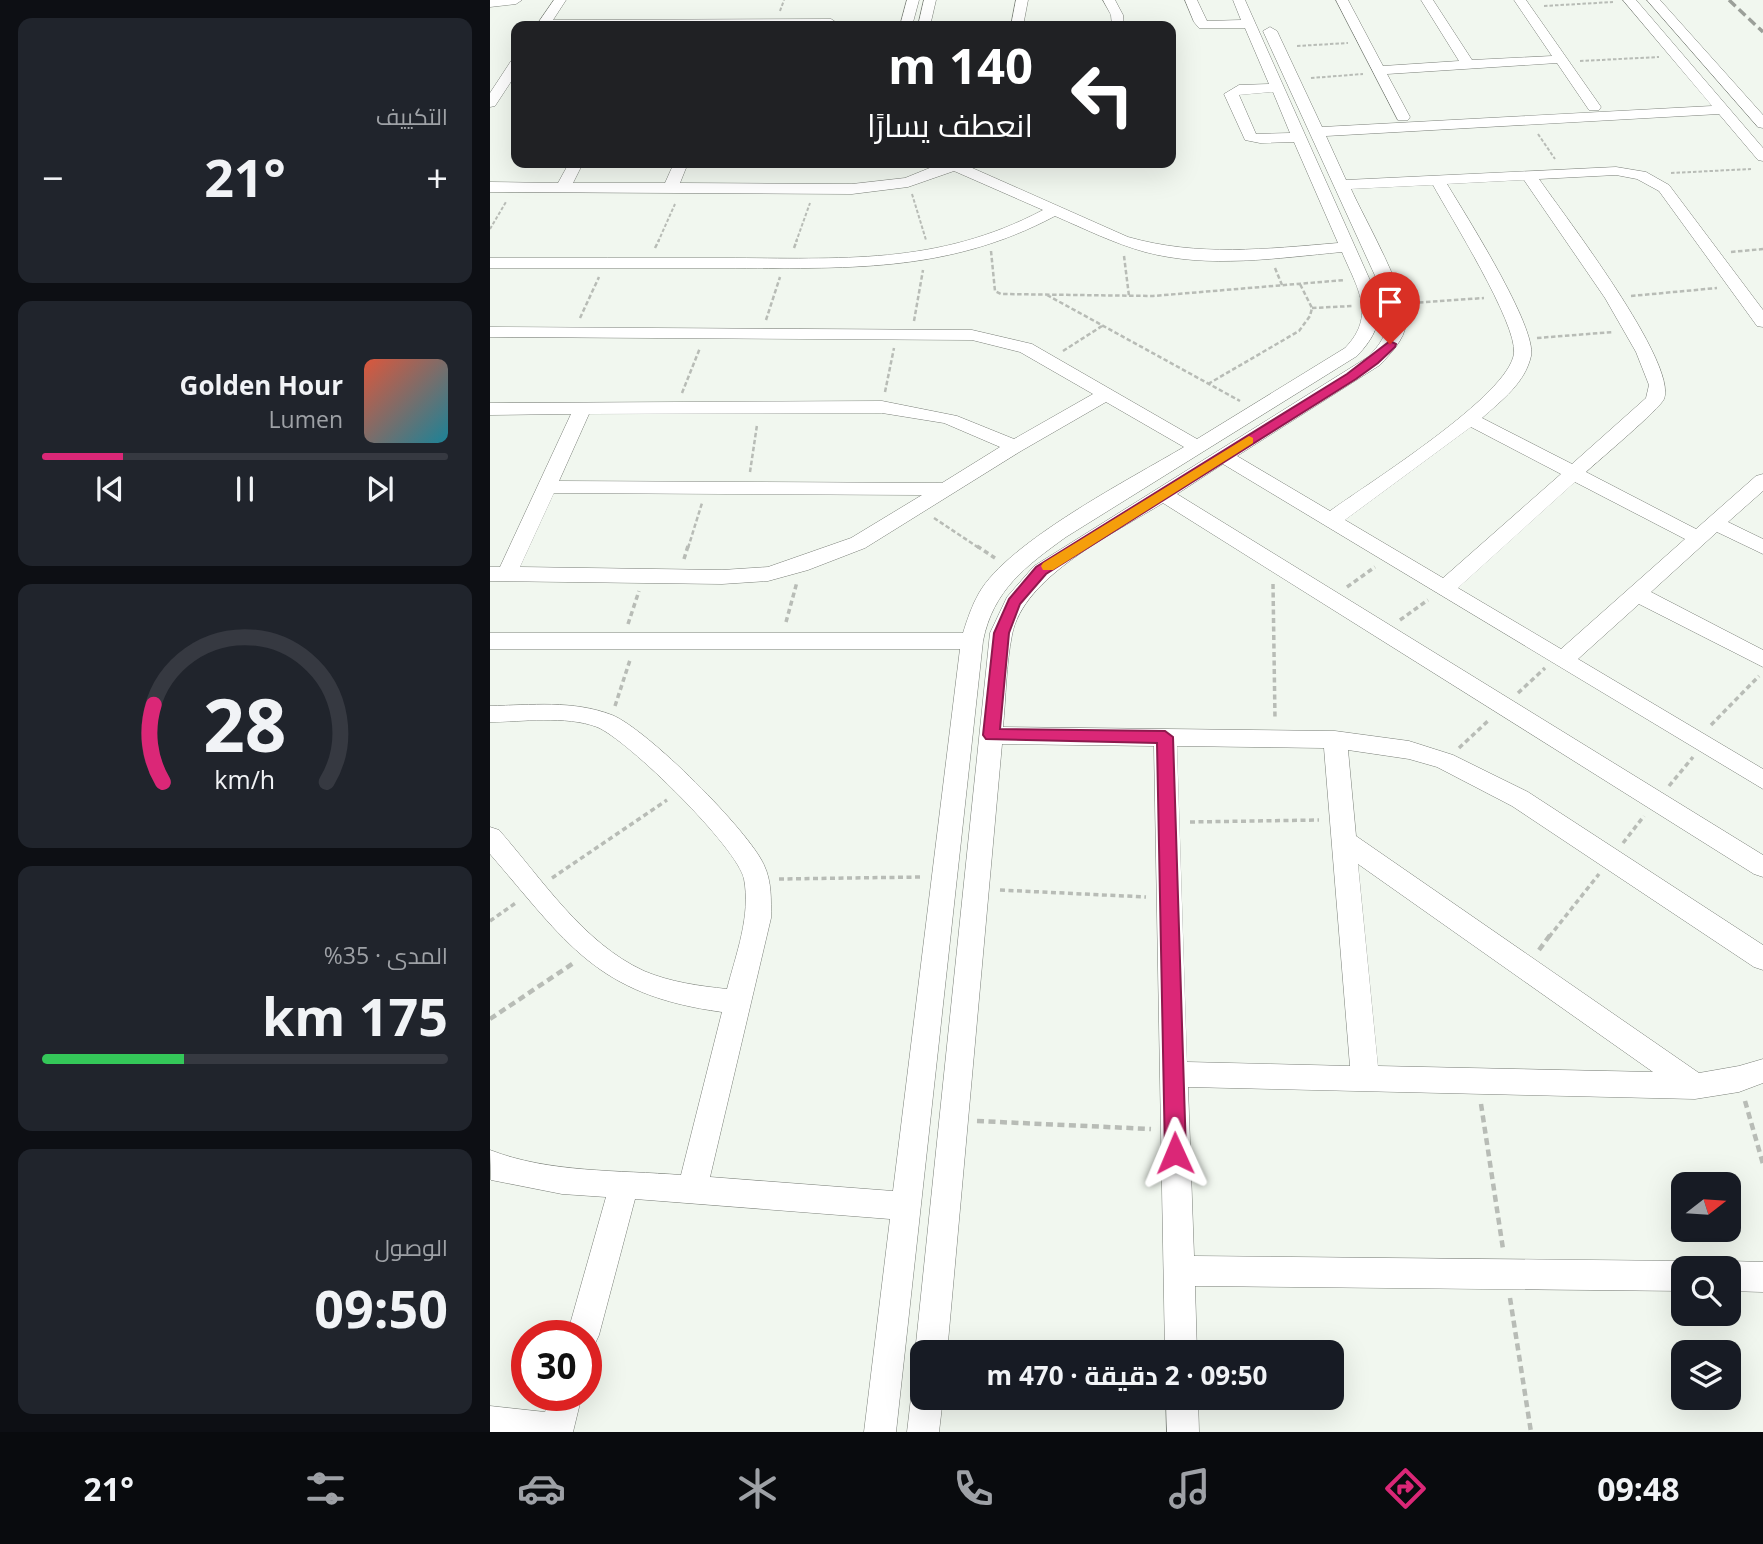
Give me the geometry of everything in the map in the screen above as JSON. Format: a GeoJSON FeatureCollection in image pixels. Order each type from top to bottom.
{"type":"FeatureCollection","features":[{"type":"Feature","properties":{"kind":"street"},"geometry":{"type":"LineString","coordinates":[[490,3],[516,0]]}},
{"type":"Feature","properties":{"kind":"street"},"geometry":{"type":"LineString","coordinates":[[546,21],[560,0]]}},
{"type":"Feature","properties":{"kind":"street"},"geometry":{"type":"LineString","coordinates":[[908,21],[913,0]]}},
{"type":"Feature","properties":{"kind":"street"},"geometry":{"type":"LineString","coordinates":[[925,21],[930,0]]}},
{"type":"Feature","properties":{"kind":"street"},"geometry":{"type":"LineString","coordinates":[[1018,21],[1022,0]]}},
{"type":"Feature","properties":{"kind":"street"},"geometry":{"type":"LineString","coordinates":[[1109,0],[1118,21]]}},
{"type":"Feature","properties":{"kind":"street"},"geometry":{"type":"LineString","coordinates":[[1191,0],[1200,22],[1204,25],[1249,24]]}},
{"type":"Feature","properties":{"kind":"street"},"geometry":{"type":"LineString","coordinates":[[932,1340],[1001,633],[1014,602],[1041,571],[1374,361],[1390,344],[1398,328],[1396,304],[1341,185],[1249,24],[1239,0]]}},
{"type":"Feature","properties":{"kind":"street"},"geometry":{"type":"LineString","coordinates":[[1255,0],[1277,47],[1284,83]]}},
{"type":"Feature","properties":{"kind":"street"},"geometry":{"type":"LineString","coordinates":[[1342,0],[1403,117]]}},
{"type":"Feature","properties":{"kind":"street"},"geometry":{"type":"LineString","coordinates":[[1427,0],[1468,64]]}},
{"type":"Feature","properties":{"kind":"street"},"geometry":{"type":"LineString","coordinates":[[1629,0],[1763,157]]}},
{"type":"Feature","properties":{"kind":"street"},"geometry":{"type":"LineString","coordinates":[[1653,0],[1763,124]]}},
{"type":"Feature","properties":{"kind":"street"},"geometry":{"type":"LineString","coordinates":[[1523,4],[1594,107]]}},
{"type":"Feature","properties":{"kind":"street"},"geometry":{"type":"LineString","coordinates":[[1379,71],[1562,60]]}},
{"type":"Feature","properties":{"kind":"street"},"geometry":{"type":"LineString","coordinates":[[490,103],[511,72]]}},
{"type":"Feature","properties":{"kind":"street"},"geometry":{"type":"LineString","coordinates":[[1284,83],[1239,89],[1231,94],[1250,137],[1260,139],[1403,117],[1594,107],[1718,106]]}},
{"type":"Feature","properties":{"kind":"street"},"geometry":{"type":"LineString","coordinates":[[1309,130],[1529,120],[1718,106]]}},
{"type":"Feature","properties":{"kind":"street"},"geometry":{"type":"LineString","coordinates":[[880,1432],[974,631],[988,596],[1010,568],[1059,532],[1351,352],[1364,339],[1371,325],[1371,305],[1345,241],[1309,130]]}},
{"type":"Feature","properties":{"kind":"street"},"geometry":{"type":"LineString","coordinates":[[562,189],[573,168]]}},
{"type":"Feature","properties":{"kind":"street"},"geometry":{"type":"LineString","coordinates":[[675,190],[680,168]]}},
{"type":"Feature","properties":{"kind":"street"},"geometry":{"type":"LineString","coordinates":[[490,187],[814,190],[881,187],[908,182],[942,168]]}},
{"type":"Feature","properties":{"kind":"street"},"geometry":{"type":"LineString","coordinates":[[961,168],[1151,251],[1217,258],[1345,241]]}},
{"type":"Feature","properties":{"kind":"street"},"geometry":{"type":"LineString","coordinates":[[994,168],[1155,238],[1174,242],[1215,245],[1345,241]]}},
{"type":"Feature","properties":{"kind":"street"},"geometry":{"type":"LineString","coordinates":[[1341,185],[1616,171],[1641,175],[1664,188],[1763,322]]}},
{"type":"Feature","properties":{"kind":"street"},"geometry":{"type":"LineString","coordinates":[[1444,589],[1655,400],[1658,385],[1653,369],[1633,331],[1529,176]]}},
{"type":"Feature","properties":{"kind":"street"},"geometry":{"type":"LineString","coordinates":[[1330,521],[1469,419],[1505,388],[1517,371],[1523,353],[1521,339],[1503,296],[1438,181]]}},
{"type":"Feature","properties":{"kind":"street"},"geometry":{"type":"LineString","coordinates":[[927,252],[991,228],[1037,202]]}},
{"type":"Feature","properties":{"kind":"street"},"geometry":{"type":"LineString","coordinates":[[490,249],[654,250],[889,262],[927,252],[990,242],[1030,226],[1055,211]]}},
{"type":"Feature","properties":{"kind":"street"},"geometry":{"type":"LineString","coordinates":[[490,263],[605,263],[789,256]]}},
{"type":"Feature","properties":{"kind":"street"},"geometry":{"type":"LineString","coordinates":[[490,332],[761,331],[972,335],[1026,348],[1198,447]]}},
{"type":"Feature","properties":{"kind":"street"},"geometry":{"type":"LineString","coordinates":[[1330,365],[1351,376]]}},
{"type":"Feature","properties":{"kind":"street"},"geometry":{"type":"LineString","coordinates":[[583,408],[547,487],[498,574],[768,574],[801,565],[858,543],[1014,447],[1107,394]]}},
{"type":"Feature","properties":{"kind":"street"},"geometry":{"type":"LineString","coordinates":[[490,409],[882,407],[923,411],[957,419],[987,431],[1014,447]]}},
{"type":"Feature","properties":{"kind":"street"},"geometry":{"type":"LineString","coordinates":[[1469,419],[1698,538]]}},
{"type":"Feature","properties":{"kind":"street"},"geometry":{"type":"LineString","coordinates":[[1223,456],[1763,780]]}},
{"type":"Feature","properties":{"kind":"street"},"geometry":{"type":"LineString","coordinates":[[1563,660],[1763,480]]}},
{"type":"Feature","properties":{"kind":"street"},"geometry":{"type":"LineString","coordinates":[[547,487],[946,489]]}},
{"type":"Feature","properties":{"kind":"street"},"geometry":{"type":"LineString","coordinates":[[1162,494],[1763,867]]}},
{"type":"Feature","properties":{"kind":"street"},"geometry":{"type":"LineString","coordinates":[[1714,523],[1763,547]]}},
{"type":"Feature","properties":{"kind":"street"},"geometry":{"type":"LineString","coordinates":[[1637,594],[1763,659]]}},
{"type":"Feature","properties":{"kind":"street"},"geometry":{"type":"LineString","coordinates":[[490,641],[972,641]]}},
{"type":"Feature","properties":{"kind":"street"},"geometry":{"type":"LineString","coordinates":[[490,714],[581,715],[609,723],[631,737],[737,841],[751,863],[758,889],[758,918],[692,1189]]}},
{"type":"Feature","properties":{"kind":"street"},"geometry":{"type":"LineString","coordinates":[[991,735],[1335,740],[1409,750],[1445,761],[1520,799],[1763,959]]}},
{"type":"Feature","properties":{"kind":"street"},"geometry":{"type":"LineString","coordinates":[[1165,737],[1181,1340]]}},
{"type":"Feature","properties":{"kind":"street"},"geometry":{"type":"LineString","coordinates":[[1335,740],[1365,1078]]}},
{"type":"Feature","properties":{"kind":"street"},"geometry":{"type":"LineString","coordinates":[[1343,831],[1695,1086]]}},
{"type":"Feature","properties":{"kind":"street"},"geometry":{"type":"LineString","coordinates":[[490,837],[592,951],[622,972],[656,987],[696,998],[739,1002]]}},
{"type":"Feature","properties":{"kind":"street"},"geometry":{"type":"LineString","coordinates":[[1174,1074],[1695,1086],[1751,1075]]}},
{"type":"Feature","properties":{"kind":"street"},"geometry":{"type":"LineString","coordinates":[[490,1164],[501,1170],[562,1180],[907,1206]]}},
{"type":"Feature","properties":{"kind":"street"},"geometry":{"type":"LineString","coordinates":[[587,1320],[624,1184]]}},
{"type":"Feature","properties":{"kind":"street"},"geometry":{"type":"LineString","coordinates":[[1179,1271],[1671,1276]]}},
{"type":"Feature","properties":{"kind":"street"},"geometry":{"type":"LineString","coordinates":[[1741,1276],[1763,1277]]}},
{"type":"Feature","properties":{"kind":"street"},"geometry":{"type":"LineString","coordinates":[[923,1432],[926,1410]]}},
{"type":"Feature","properties":{"kind":"street"},"geometry":{"type":"LineString","coordinates":[[1182,1410],[1183,1432]]}},
{"type":"Feature","properties":{"kind":"street"},"geometry":{"type":"LineString","coordinates":[[490,1422],[557,1431],[562,1411]]}},
{"type":"Feature","properties":{"kind":"path"},"geometry":{"type":"LineString","coordinates":[[1523,4],[1629,0]]}},
{"type":"Feature","properties":{"kind":"path"},"geometry":{"type":"LineString","coordinates":[[1277,47],[1364,43]]}},
{"type":"Feature","properties":{"kind":"path"},"geometry":{"type":"LineString","coordinates":[[1562,60],[1676,56]]}},
{"type":"Feature","properties":{"kind":"path"},"geometry":{"type":"LineString","coordinates":[[1284,83],[1379,71]]}},
{"type":"Feature","properties":{"kind":"path"},"geometry":{"type":"LineString","coordinates":[[1529,120],[1565,174]]}},
{"type":"Feature","properties":{"kind":"path"},"geometry":{"type":"LineString","coordinates":[[1641,175],[1763,168]]}},
{"type":"Feature","properties":{"kind":"path"},"geometry":{"type":"LineString","coordinates":[[882,407],[927,252],[908,182]]}},
{"type":"Feature","properties":{"kind":"path"},"geometry":{"type":"LineString","coordinates":[[490,229],[514,188]]}},
{"type":"Feature","properties":{"kind":"path"},"geometry":{"type":"LineString","coordinates":[[654,250],[675,190]]}},
{"type":"Feature","properties":{"kind":"path"},"geometry":{"type":"LineString","coordinates":[[761,331],[814,190]]}},
{"type":"Feature","properties":{"kind":"path"},"geometry":{"type":"LineString","coordinates":[[1122,240],[1129,296]]}},
{"type":"Feature","properties":{"kind":"path"},"geometry":{"type":"LineString","coordinates":[[990,242],[996,292],[1129,296],[1361,278]]}},
{"type":"Feature","properties":{"kind":"path"},"geometry":{"type":"LineString","coordinates":[[1712,253],[1763,249]]}},
{"type":"Feature","properties":{"kind":"path"},"geometry":{"type":"LineString","coordinates":[[573,332],[605,263]]}},
{"type":"Feature","properties":{"kind":"path"},"geometry":{"type":"LineString","coordinates":[[1208,384],[1299,331],[1310,316],[1312,308],[1300,284]]}},
{"type":"Feature","properties":{"kind":"path"},"geometry":{"type":"LineString","coordinates":[[1613,298],[1737,287]]}},
{"type":"Feature","properties":{"kind":"path"},"geometry":{"type":"LineString","coordinates":[[1045,295],[1257,410]]}},
{"type":"Feature","properties":{"kind":"path"},"geometry":{"type":"LineString","coordinates":[[1396,304],[1503,296]]}},
{"type":"Feature","properties":{"kind":"path"},"geometry":{"type":"LineString","coordinates":[[1312,308],[1371,305]]}},
{"type":"Feature","properties":{"kind":"path"},"geometry":{"type":"LineString","coordinates":[[1048,360],[1102,326]]}},
{"type":"Feature","properties":{"kind":"path"},"geometry":{"type":"LineString","coordinates":[[676,408],[706,331]]}},
{"type":"Feature","properties":{"kind":"path"},"geometry":{"type":"LineString","coordinates":[[1521,339],[1633,331]]}},
{"type":"Feature","properties":{"kind":"path"},"geometry":{"type":"LineString","coordinates":[[747,488],[760,408]]}},
{"type":"Feature","properties":{"kind":"path"},"geometry":{"type":"LineString","coordinates":[[679,576],[707,488]]}},
{"type":"Feature","properties":{"kind":"path"},"geometry":{"type":"LineString","coordinates":[[918,507],[1010,568]]}},
{"type":"Feature","properties":{"kind":"path"},"geometry":{"type":"LineString","coordinates":[[1331,598],[1390,557]]}},
{"type":"Feature","properties":{"kind":"path"},"geometry":{"type":"LineString","coordinates":[[1272,562],[1275,739]]}},
{"type":"Feature","properties":{"kind":"path"},"geometry":{"type":"LineString","coordinates":[[781,641],[801,565]]}},
{"type":"Feature","properties":{"kind":"path"},"geometry":{"type":"LineString","coordinates":[[609,723],[644,576]]}},
{"type":"Feature","properties":{"kind":"path"},"geometry":{"type":"LineString","coordinates":[[1384,631],[1444,589]]}},
{"type":"Feature","properties":{"kind":"path"},"geometry":{"type":"LineString","coordinates":[[1696,740],[1763,672]]}},
{"type":"Feature","properties":{"kind":"path"},"geometry":{"type":"LineString","coordinates":[[490,921],[683,789]]}},
{"type":"Feature","properties":{"kind":"path"},"geometry":{"type":"LineString","coordinates":[[1167,823],[1343,831]]}},
{"type":"Feature","properties":{"kind":"path"},"geometry":{"type":"LineString","coordinates":[[755,879],[945,877]]}},
{"type":"Feature","properties":{"kind":"path"},"geometry":{"type":"LineString","coordinates":[[976,889],[1169,898]]}},
{"type":"Feature","properties":{"kind":"path"},"geometry":{"type":"LineString","coordinates":[[490,1019],[592,951]]}},
{"type":"Feature","properties":{"kind":"path"},"geometry":{"type":"LineString","coordinates":[[1751,1075],[1763,1164]]}},
{"type":"Feature","properties":{"kind":"path"},"geometry":{"type":"LineString","coordinates":[[954,1121],[1175,1130]]}},
{"type":"Feature","properties":{"kind":"railway"},"geometry":{"type":"LineString","coordinates":[[1729,0],[1763,32]]}},
{"type":"Feature","properties":{"kind":"slow traffic"},"geometry":{"type":"LineString","coordinates":[[1048,566],[1249,440]]}},
{"type":"Feature","properties":{"kind":"route"},"geometry":{"type":"LineString","coordinates":[[1175,1153],[1165,737],[991,735],[1001,633],[1014,602],[1041,571],[1351,376],[1374,361],[1390,344]]}}]}
